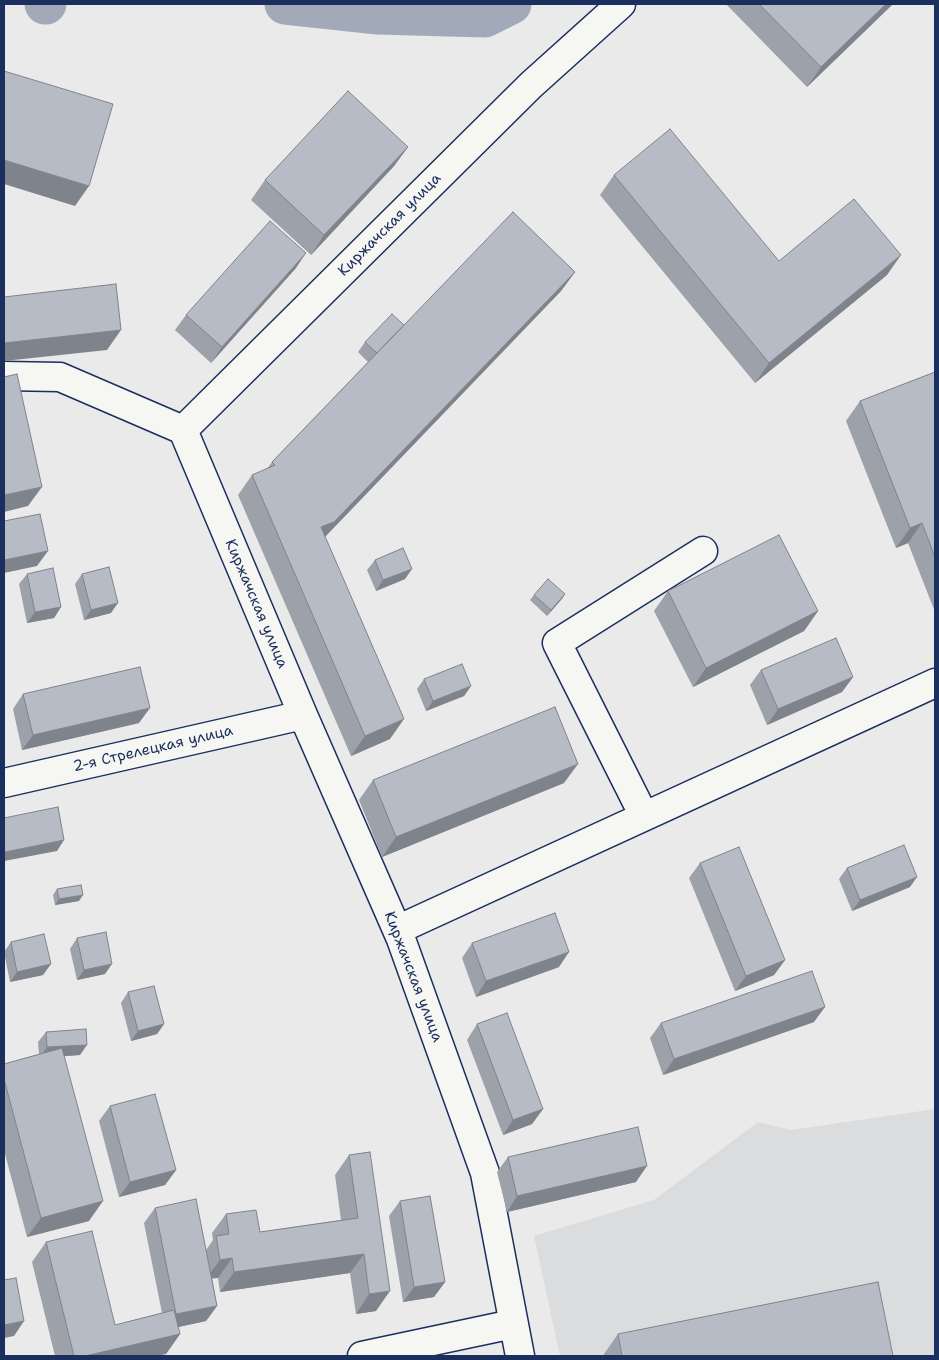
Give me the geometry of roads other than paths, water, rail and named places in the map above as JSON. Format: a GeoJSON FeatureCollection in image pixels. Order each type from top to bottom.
{"type":"FeatureCollection","features":[{"type":"Feature","properties":{"kind":"street","name":"Киржачская улица"},"geometry":{"type":"LineString","coordinates":[[520,1356],[485,1173],[397,930],[303,715],[183,430],[531,85],[622,4]]}},
{"type":"Feature","properties":{"kind":"street"},"geometry":{"type":"LineString","coordinates":[[4,376],[60,377],[183,430]]}},
{"type":"Feature","properties":{"kind":"street"},"geometry":{"type":"LineString","coordinates":[[644,816],[558,643],[703,552]]}},
{"type":"Feature","properties":{"kind":"street"},"geometry":{"type":"LineString","coordinates":[[397,930],[935,683]]}},
{"type":"Feature","properties":{"kind":"street","name":"2-я Стрелецкая улица"},"geometry":{"type":"LineString","coordinates":[[4,783],[303,715]]}},
{"type":"Feature","properties":{"kind":"street"},"geometry":{"type":"LineString","coordinates":[[362,1356],[514,1324]]}},
{"type":"Feature","properties":{"kind":"waterway"},"geometry":{"type":"LineString","coordinates":[[285,4],[378,14],[485,17],[511,4]]}}]}
